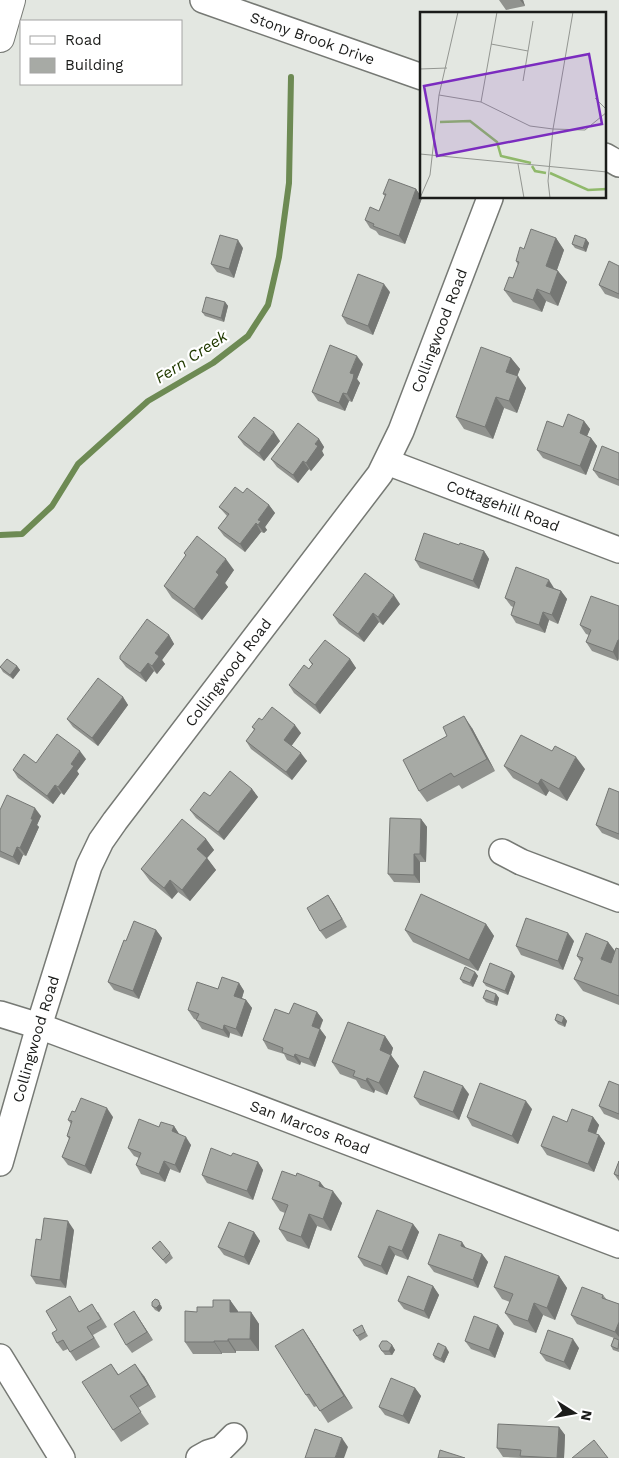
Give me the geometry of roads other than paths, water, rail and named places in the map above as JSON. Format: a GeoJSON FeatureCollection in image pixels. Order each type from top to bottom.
{"type":"FeatureCollection","features":[{"type":"Feature","properties":{"kind":"main road"},"geometry":{"type":"LineString","coordinates":[[0,38],[11,0]]}},
{"type":"Feature","properties":{"kind":"street","name":"Stony Brook Drive"},"geometry":{"type":"LineString","coordinates":[[203,0],[420,76]]}},
{"type":"Feature","properties":{"kind":"street"},"geometry":{"type":"LineString","coordinates":[[606,157],[619,164]]}},
{"type":"Feature","properties":{"kind":"street","name":"Collingwood Road"},"geometry":{"type":"LineString","coordinates":[[0,1163],[39,1026],[89,866],[101,841],[380,474],[401,431],[490,199]]}},
{"type":"Feature","properties":{"kind":"street","name":"Cottagehill Road"},"geometry":{"type":"LineString","coordinates":[[387,462],[619,550]]}},
{"type":"Feature","properties":{"kind":"street"},"geometry":{"type":"LineString","coordinates":[[502,852],[521,862],[619,898]]}},
{"type":"Feature","properties":{"kind":"street","name":"San Marcos Road"},"geometry":{"type":"LineString","coordinates":[[0,1014],[39,1026],[619,1245]]}},
{"type":"Feature","properties":{"kind":"street"},"geometry":{"type":"LineString","coordinates":[[0,1357],[62,1458]]}},
{"type":"Feature","properties":{"kind":"street"},"geometry":{"type":"LineString","coordinates":[[199,1458],[221,1449],[234,1436]]}},
{"type":"Feature","properties":{"kind":"waterway","name":"Fern Creek"},"geometry":{"type":"LineString","coordinates":[[0,535],[22,534],[52,506],[78,464],[148,401],[213,363],[248,336],[268,305],[279,257],[289,183],[291,77]]}}]}
